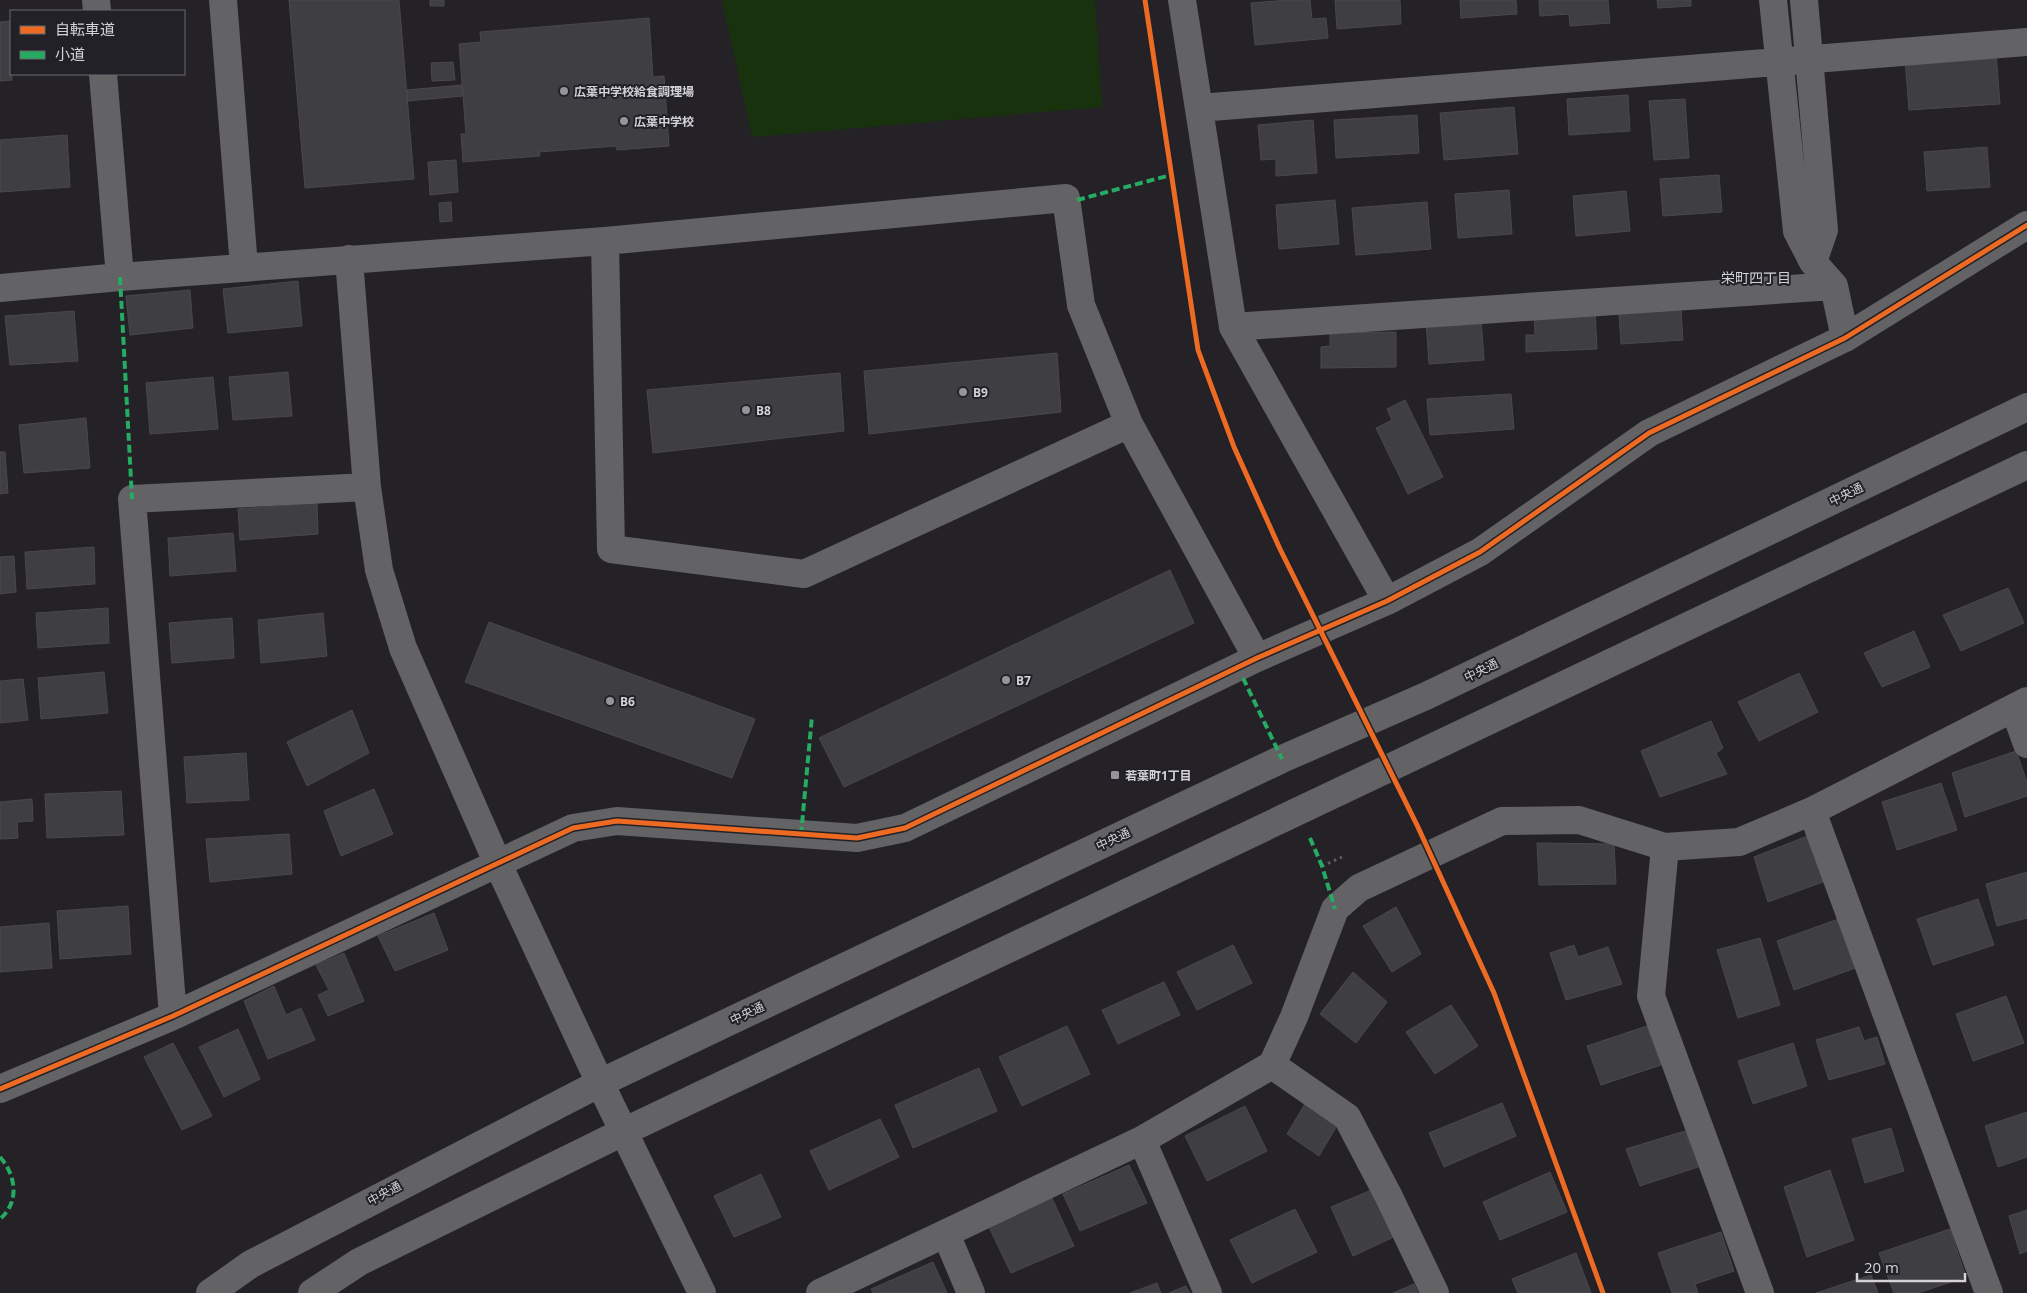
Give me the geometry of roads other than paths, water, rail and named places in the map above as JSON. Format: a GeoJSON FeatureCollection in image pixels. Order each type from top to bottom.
{"type":"FeatureCollection","features":[{"type":"Feature","properties":{"kind":"street"},"geometry":{"type":"LineString","coordinates":[[223,0],[244,267]]}},
{"type":"Feature","properties":{"kind":"street"},"geometry":{"type":"LineString","coordinates":[[1182,0],[1233,327],[1387,601]]}},
{"type":"Feature","properties":{"kind":"street"},"geometry":{"type":"LineString","coordinates":[[1773,0],[1797,231],[1813,262],[1834,286],[1845,338]]}},
{"type":"Feature","properties":{"kind":"street"},"geometry":{"type":"LineString","coordinates":[[1804,0],[1824,230],[1813,262]]}},
{"type":"Feature","properties":{"kind":"street"},"geometry":{"type":"LineString","coordinates":[[1199,108],[1778,60],[2027,42]]}},
{"type":"Feature","properties":{"kind":"street"},"geometry":{"type":"LineString","coordinates":[[102,75],[120,276]]}},
{"type":"Feature","properties":{"kind":"street"},"geometry":{"type":"LineString","coordinates":[[0,288],[120,276],[605,240],[1066,198],[1081,305],[1129,424],[1257,658]]}},
{"type":"Feature","properties":{"kind":"street"},"geometry":{"type":"LineString","coordinates":[[0,1089],[173,1016],[573,828],[617,821],[857,838],[905,828],[1257,658],[1387,601],[1480,552],[1649,433],[1845,338],[2027,225]]}},
{"type":"Feature","properties":{"kind":"street"},"geometry":{"type":"LineString","coordinates":[[605,240],[611,549],[804,574],[1129,424]]}},
{"type":"Feature","properties":{"kind":"street"},"geometry":{"type":"LineString","coordinates":[[349,258],[367,487],[379,570],[403,648],[498,864],[600,1083],[702,1293]]}},
{"type":"Feature","properties":{"kind":"street"},"geometry":{"type":"LineString","coordinates":[[1233,327],[1834,286]]}},
{"type":"Feature","properties":{"kind":"street","name":"中央通"},"geometry":{"type":"LineString","coordinates":[[210,1293],[251,1264],[600,1083],[1282,759],[1426,696],[2027,407]]}},
{"type":"Feature","properties":{"kind":"street"},"geometry":{"type":"LineString","coordinates":[[312,1293],[359,1262],[625,1132],[2027,465]]}},
{"type":"Feature","properties":{"kind":"street"},"geometry":{"type":"LineString","coordinates":[[173,1016],[132,499],[367,487]]}},
{"type":"Feature","properties":{"kind":"street"},"geometry":{"type":"LineString","coordinates":[[820,1293],[1142,1140],[1272,1065],[1294,1017],[1336,909],[1359,888],[1502,821],[1579,820],[1665,847],[1739,842],[1812,811],[2021,704],[2027,744]]}},
{"type":"Feature","properties":{"kind":"street"},"geometry":{"type":"LineString","coordinates":[[1812,811],[1989,1293]]}},
{"type":"Feature","properties":{"kind":"street"},"geometry":{"type":"LineString","coordinates":[[1665,847],[1651,996],[1760,1293]]}},
{"type":"Feature","properties":{"kind":"street"},"geometry":{"type":"LineString","coordinates":[[1272,1065],[1346,1117],[1389,1197],[1435,1293]]}},
{"type":"Feature","properties":{"kind":"street"},"geometry":{"type":"LineString","coordinates":[[1142,1140],[1208,1293]]}},
{"type":"Feature","properties":{"kind":"street"},"geometry":{"type":"LineString","coordinates":[[946,1234],[971,1293]]}},
{"type":"Feature","properties":{"kind":"place","name":"広葉中学校給食調理場"},"geometry":{"type":"Point","coordinates":[564,91]}},
{"type":"Feature","properties":{"kind":"place","name":"広葉中学校"},"geometry":{"type":"Point","coordinates":[624,121]}},
{"type":"Feature","properties":{"kind":"place","name":"B9"},"geometry":{"type":"Point","coordinates":[963,392]}},
{"type":"Feature","properties":{"kind":"place","name":"B8"},"geometry":{"type":"Point","coordinates":[746,410]}},
{"type":"Feature","properties":{"kind":"place","name":"B7"},"geometry":{"type":"Point","coordinates":[1006,680]}},
{"type":"Feature","properties":{"kind":"place","name":"B6"},"geometry":{"type":"Point","coordinates":[610,701]}},
{"type":"Feature","properties":{"kind":"place","name":"若葉町1丁目"},"geometry":{"type":"Point","coordinates":[1115,775]}},
{"type":"Feature","properties":{"kind":"district","name":"栄町四丁目"},"geometry":{"type":"Point","coordinates":[1756,277]}}]}
